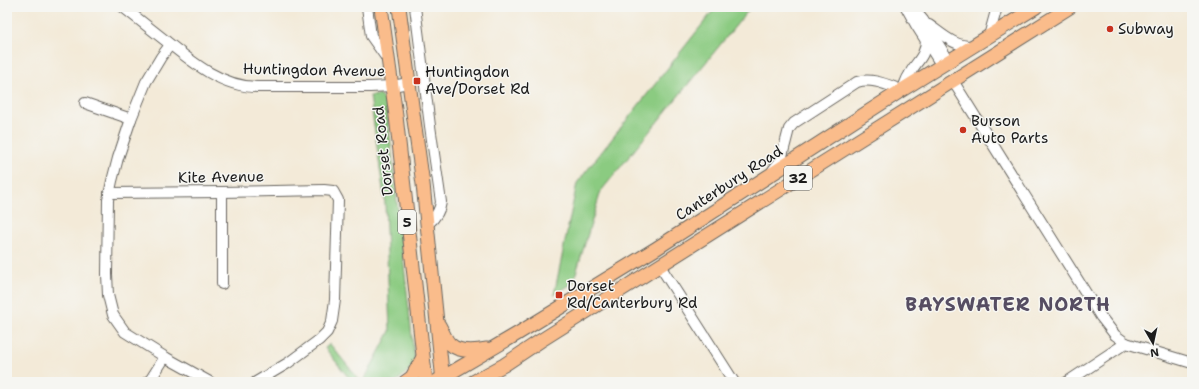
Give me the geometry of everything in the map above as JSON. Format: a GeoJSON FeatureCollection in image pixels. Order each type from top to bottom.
{"type":"FeatureCollection","features":[{"type":"Feature","properties":{"kind":"main road","name":"Dorset Road"},"geometry":{"type":"LineString","coordinates":[[381,7],[392,86],[422,359],[426,382]]}},
{"type":"Feature","properties":{"kind":"main road","name":"5"},"geometry":{"type":"LineString","coordinates":[[399,7],[428,224],[440,381]]}},
{"type":"Feature","properties":{"kind":"main road","name":"Canterbury Road"},"geometry":{"type":"LineString","coordinates":[[440,381],[491,348],[517,334],[746,192],[902,90],[1036,7]]}},
{"type":"Feature","properties":{"kind":"main road","name":"32"},"geometry":{"type":"LineString","coordinates":[[473,382],[504,365],[1070,7]]}},
{"type":"Feature","properties":{"kind":"main road"},"geometry":{"type":"LineString","coordinates":[[945,64],[953,81]]}},
{"type":"Feature","properties":{"kind":"main road"},"geometry":{"type":"LineString","coordinates":[[746,192],[755,206]]}},
{"type":"Feature","properties":{"kind":"main road"},"geometry":{"type":"LineString","coordinates":[[436,320],[450,344],[458,349],[474,351],[491,348]]}},
{"type":"Feature","properties":{"kind":"main road"},"geometry":{"type":"LineString","coordinates":[[404,382],[412,377],[422,359]]}},
{"type":"Feature","properties":{"kind":"main road"},"geometry":{"type":"LineString","coordinates":[[486,382],[504,365]]}},
{"type":"Feature","properties":{"kind":"street","name":"Huntingdon Avenue"},"geometry":{"type":"LineString","coordinates":[[123,7],[170,45],[212,75],[223,80],[248,87],[392,86],[409,83]]}},
{"type":"Feature","properties":{"kind":"street","name":"Dorset Road"},"geometry":{"type":"LineString","coordinates":[[367,7],[371,36],[388,60]]}},
{"type":"Feature","properties":{"kind":"street"},"geometry":{"type":"LineString","coordinates":[[415,7],[441,202],[435,218],[428,224]]}},
{"type":"Feature","properties":{"kind":"street"},"geometry":{"type":"LineString","coordinates":[[906,7],[926,41],[945,64]]}},
{"type":"Feature","properties":{"kind":"street"},"geometry":{"type":"LineString","coordinates":[[912,7],[923,20],[953,42],[961,45],[973,46]]}},
{"type":"Feature","properties":{"kind":"street"},"geometry":{"type":"LineString","coordinates":[[989,36],[997,7]]}},
{"type":"Feature","properties":{"kind":"street"},"geometry":{"type":"LineString","coordinates":[[923,20],[945,64]]}},
{"type":"Feature","properties":{"kind":"street"},"geometry":{"type":"LineString","coordinates":[[765,179],[781,160],[788,129],[799,119],[857,82],[875,82],[902,90],[909,74],[921,59],[926,46],[926,41]]}},
{"type":"Feature","properties":{"kind":"street"},"geometry":{"type":"LineString","coordinates":[[170,45],[150,73],[131,119],[109,192],[107,274],[108,295],[113,314],[125,332],[165,357],[210,382]]}},
{"type":"Feature","properties":{"kind":"street"},"geometry":{"type":"LineString","coordinates":[[953,81],[1101,317],[1115,334],[1126,343],[1192,363]]}},
{"type":"Feature","properties":{"kind":"street"},"geometry":{"type":"LineString","coordinates":[[85,103],[131,119]]}},
{"type":"Feature","properties":{"kind":"street","name":"Kite Avenue"},"geometry":{"type":"LineString","coordinates":[[109,192],[332,191],[338,200],[335,300],[332,321],[326,332],[319,340],[288,363],[256,382]]}},
{"type":"Feature","properties":{"kind":"street"},"geometry":{"type":"LineString","coordinates":[[222,192],[222,284]]}},
{"type":"Feature","properties":{"kind":"street"},"geometry":{"type":"LineString","coordinates":[[660,266],[734,382]]}},
{"type":"Feature","properties":{"kind":"street"},"geometry":{"type":"LineString","coordinates":[[1067,382],[1126,343]]}},
{"type":"Feature","properties":{"kind":"street"},"geometry":{"type":"LineString","coordinates":[[147,382],[151,379],[165,357]]}},
{"type":"Feature","properties":{"kind":"green space"},"geometry":{"type":"Polygon","coordinates":[[[716,7],[751,7],[601,191],[573,283],[554,295],[577,183],[716,7]]]}},
{"type":"Feature","properties":{"kind":"green space"},"geometry":{"type":"Polygon","coordinates":[[[380,95],[386,102],[415,364],[395,382],[363,382],[390,331],[385,204],[370,96],[380,95]]]}},
{"type":"Feature","properties":{"kind":"green space"},"geometry":{"type":"Polygon","coordinates":[[[330,344],[361,382],[352,382],[325,348],[330,344]]]}},
{"type":"Feature","properties":{"kind":"place","name":"Subway"},"geometry":{"type":"Point","coordinates":[1110,29]}},
{"type":"Feature","properties":{"kind":"place","name":"Huntingdon Ave/Dorset Rd"},"geometry":{"type":"Point","coordinates":[417,81]}},
{"type":"Feature","properties":{"kind":"place","name":"Burson Auto Parts"},"geometry":{"type":"Point","coordinates":[963,130]}},
{"type":"Feature","properties":{"kind":"place","name":"Dorset Rd/Canterbury Rd"},"geometry":{"type":"Point","coordinates":[559,295]}},
{"type":"Feature","properties":{"kind":"district","name":"BAYSWATER NORTH"},"geometry":{"type":"Point","coordinates":[1008,304]}}]}
